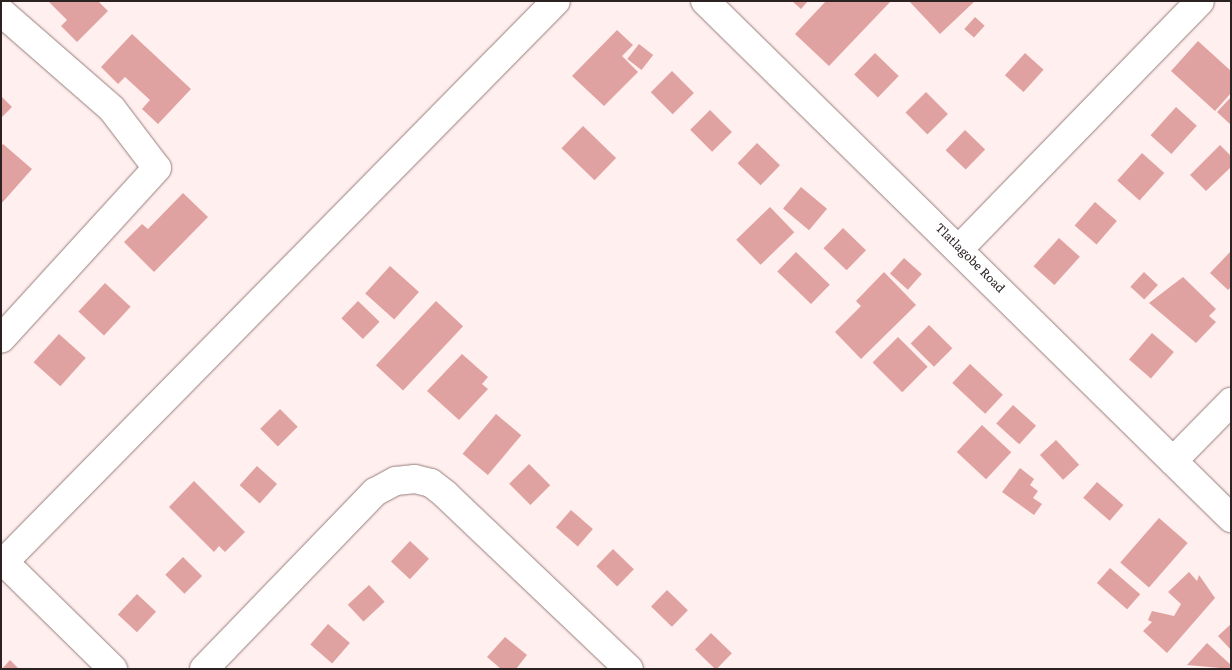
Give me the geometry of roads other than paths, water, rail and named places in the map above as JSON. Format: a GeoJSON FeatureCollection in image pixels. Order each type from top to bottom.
{"type":"FeatureCollection","features":[{"type":"Feature","properties":{"kind":"street"},"geometry":{"type":"LineString","coordinates":[[113,669],[3,564],[556,1]]}},
{"type":"Feature","properties":{"kind":"street","name":"Tlatlagobe Road"},"geometry":{"type":"LineString","coordinates":[[705,1],[960,248],[1231,518]]}},
{"type":"Feature","properties":{"kind":"street"},"geometry":{"type":"LineString","coordinates":[[960,248],[1200,1]]}},
{"type":"Feature","properties":{"kind":"street"},"geometry":{"type":"LineString","coordinates":[[1,12],[112,109],[157,168],[1,339]]}},
{"type":"Feature","properties":{"kind":"street"},"geometry":{"type":"LineString","coordinates":[[1173,461],[1231,402]]}},
{"type":"Feature","properties":{"kind":"street"},"geometry":{"type":"LineString","coordinates":[[204,669],[375,492],[396,481],[415,479],[431,483],[445,494],[618,665]]}}]}
